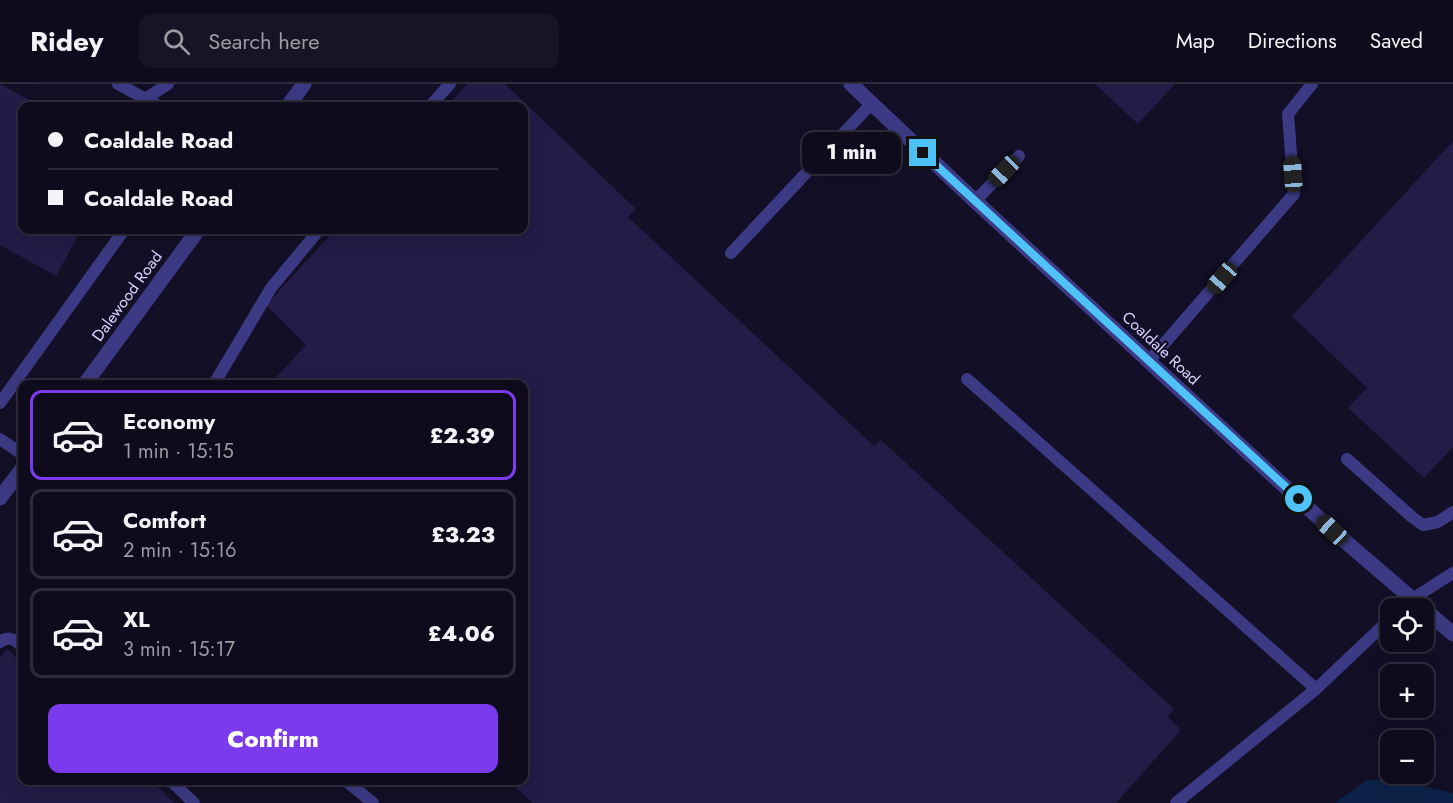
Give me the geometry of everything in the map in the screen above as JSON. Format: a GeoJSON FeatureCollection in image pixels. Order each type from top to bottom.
{"type":"FeatureCollection","features":[{"type":"Feature","properties":{"kind":"street"},"geometry":{"type":"LineString","coordinates":[[291,102],[304,84]]}},
{"type":"Feature","properties":{"kind":"street","name":"Coaldale Road"},"geometry":{"type":"LineString","coordinates":[[851,84],[1332,530],[1400,598]]}},
{"type":"Feature","properties":{"kind":"street","name":"Dalewood Road"},"geometry":{"type":"LineString","coordinates":[[88,380],[195,234]]}},
{"type":"Feature","properties":{"kind":"street"},"geometry":{"type":"LineString","coordinates":[[0,498],[18,474]]}},
{"type":"Feature","properties":{"kind":"street","name":"Coaldale Road"},"geometry":{"type":"LineString","coordinates":[[1434,622],[1453,634]]}},
{"type":"Feature","properties":{"kind":"lane"},"geometry":{"type":"LineString","coordinates":[[118,84],[151,102]]}},
{"type":"Feature","properties":{"kind":"lane"},"geometry":{"type":"LineString","coordinates":[[145,99],[168,84]]}},
{"type":"Feature","properties":{"kind":"lane"},"geometry":{"type":"LineString","coordinates":[[434,102],[450,84]]}},
{"type":"Feature","properties":{"kind":"lane"},"geometry":{"type":"LineString","coordinates":[[1149,361],[1294,194],[1288,114],[1312,84]]}},
{"type":"Feature","properties":{"kind":"lane"},"geometry":{"type":"LineString","coordinates":[[731,253],[871,104]]}},
{"type":"Feature","properties":{"kind":"lane"},"geometry":{"type":"LineString","coordinates":[[975,201],[1019,156]]}},
{"type":"Feature","properties":{"kind":"lane"},"geometry":{"type":"LineString","coordinates":[[0,403],[121,234]]}},
{"type":"Feature","properties":{"kind":"lane"},"geometry":{"type":"LineString","coordinates":[[216,380],[271,288],[316,234]]}},
{"type":"Feature","properties":{"kind":"lane"},"geometry":{"type":"LineString","coordinates":[[967,379],[1316,689]]}},
{"type":"Feature","properties":{"kind":"lane"},"geometry":{"type":"LineString","coordinates":[[0,439],[18,451]]}},
{"type":"Feature","properties":{"kind":"lane"},"geometry":{"type":"LineString","coordinates":[[1347,459],[1423,525],[1438,522],[1453,512]]}},
{"type":"Feature","properties":{"kind":"lane"},"geometry":{"type":"LineString","coordinates":[[1415,598],[1453,573]]}},
{"type":"Feature","properties":{"kind":"lane"},"geometry":{"type":"LineString","coordinates":[[1176,803],[1316,689],[1380,628]]}},
{"type":"Feature","properties":{"kind":"lane"},"geometry":{"type":"LineString","coordinates":[[0,642],[4,638],[14,639],[18,642]]}},
{"type":"Feature","properties":{"kind":"lane"},"geometry":{"type":"LineString","coordinates":[[175,785],[194,803]]}},
{"type":"Feature","properties":{"kind":"lane"},"geometry":{"type":"LineString","coordinates":[[351,785],[373,803]]}},
{"type":"Feature","properties":{"kind":"water"},"geometry":{"type":"Polygon","coordinates":[[[1380,779],[1380,784],[1414,784],[1453,793],[1453,803],[1335,803],[1367,780],[1380,779]]]}},
{"type":"Feature","properties":{"kind":"building"},"geometry":{"type":"Polygon","coordinates":[[[0,84],[34,102],[18,102],[18,234],[79,234],[56,276],[0,245],[0,84]]]}},
{"type":"Feature","properties":{"kind":"building"},"geometry":{"type":"Polygon","coordinates":[[[467,84],[505,84],[524,102],[451,102],[467,84]]]}},
{"type":"Feature","properties":{"kind":"building"},"geometry":{"type":"Polygon","coordinates":[[[1095,84],[1175,84],[1138,124],[1095,84]]]}},
{"type":"Feature","properties":{"kind":"building"},"geometry":{"type":"Polygon","coordinates":[[[528,106],[636,209],[628,217],[874,446],[881,440],[1174,709],[1168,717],[1181,730],[1116,803],[533,803],[513,785],[528,785],[528,380],[274,380],[306,345],[266,305],[331,234],[528,234],[528,106]]]}},
{"type":"Feature","properties":{"kind":"building"},"geometry":{"type":"Polygon","coordinates":[[[1453,141],[1453,447],[1424,478],[1348,408],[1367,388],[1292,316],[1453,141]]]}},
{"type":"Feature","properties":{"kind":"building"},"geometry":{"type":"Polygon","coordinates":[[[7,649],[18,659],[18,785],[155,785],[175,803],[0,803],[0,657],[7,649]]]}},
{"type":"Feature","properties":{"kind":"route"},"geometry":{"type":"LineString","coordinates":[[923,153],[1299,499]]}}]}
